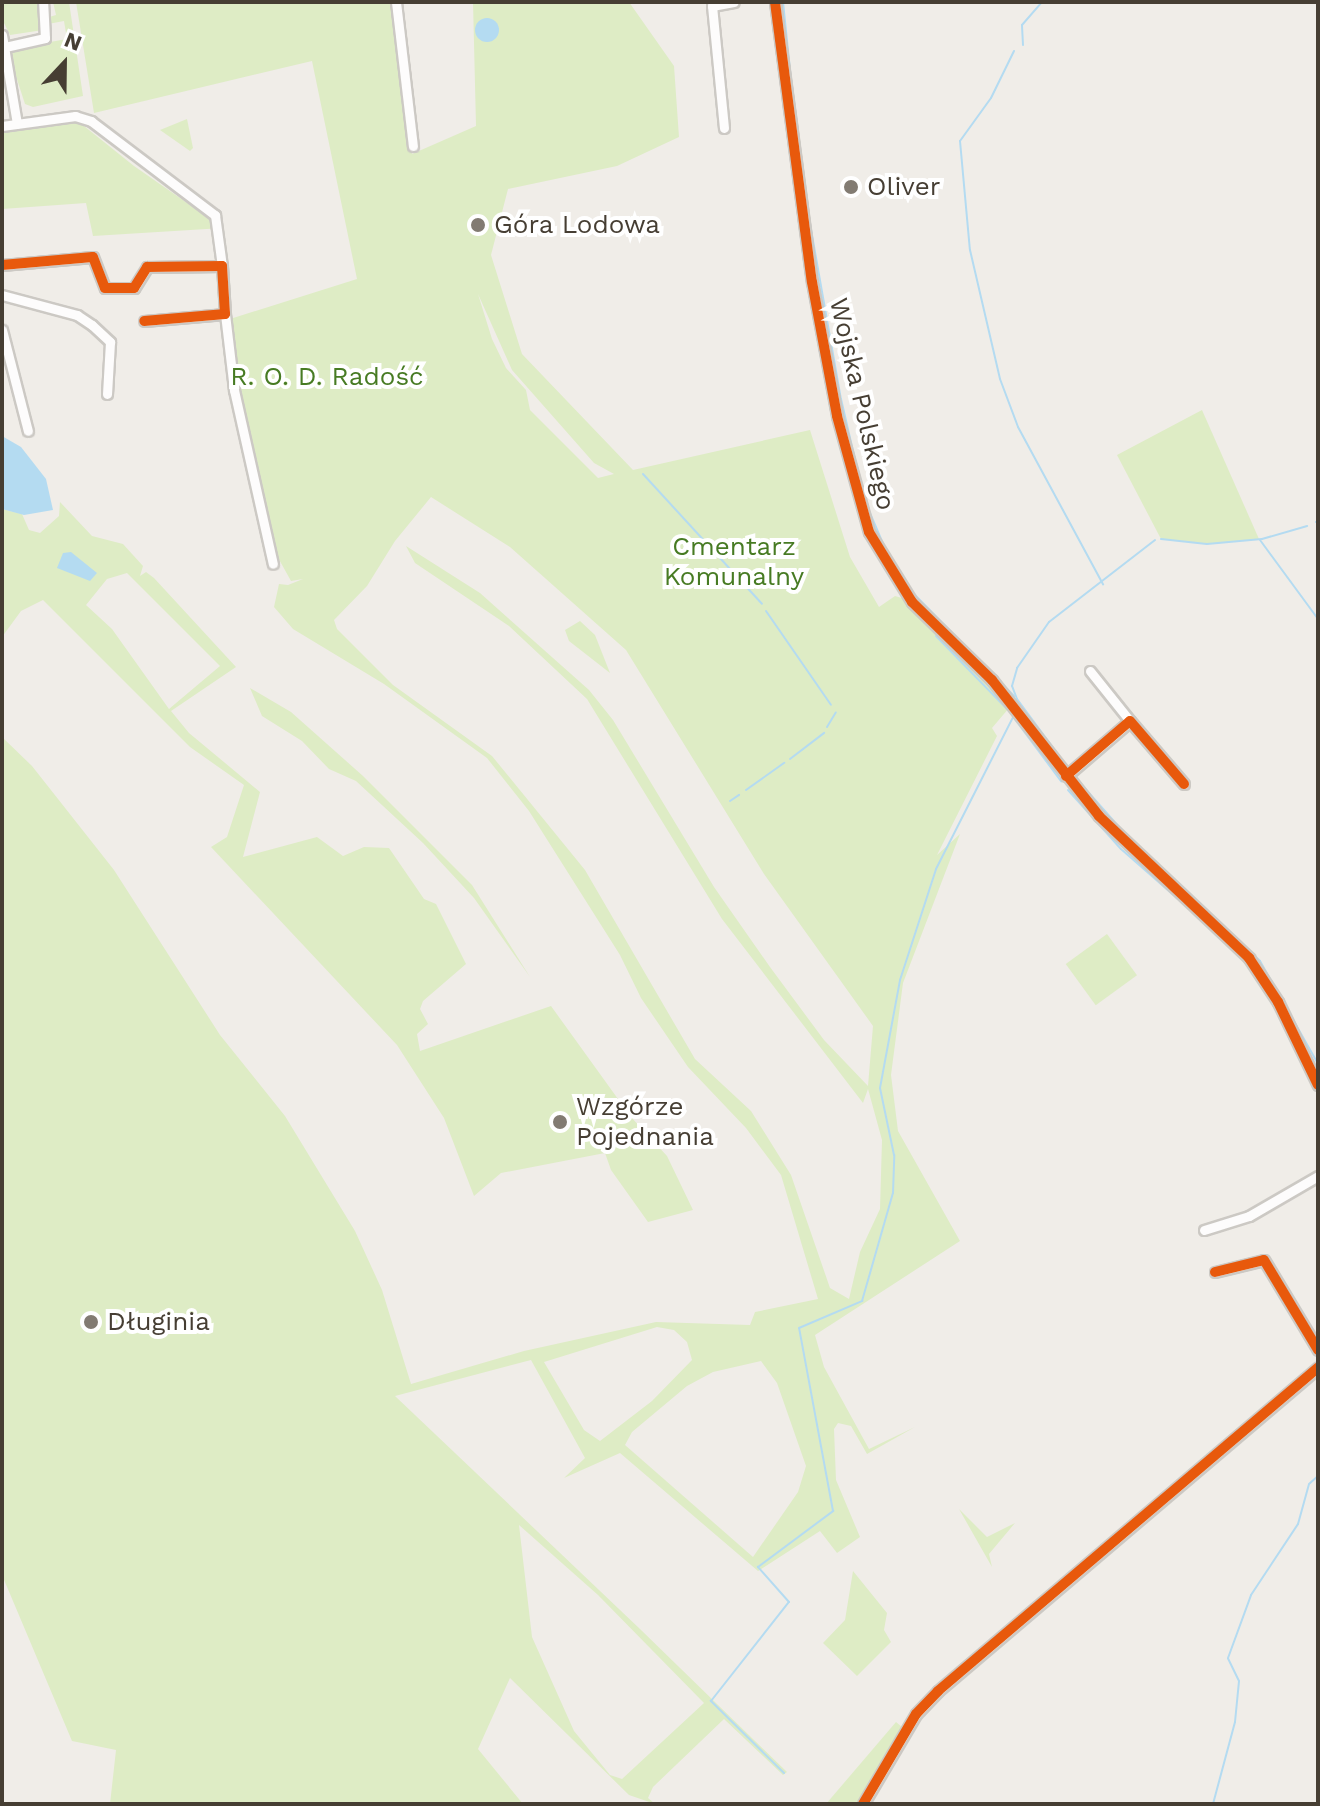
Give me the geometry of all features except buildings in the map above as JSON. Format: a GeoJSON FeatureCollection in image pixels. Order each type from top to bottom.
{"type":"FeatureCollection","features":[{"type":"Feature","properties":{"kind":"street"},"geometry":{"type":"LineString","coordinates":[[5,47],[45,38],[43,2]]}},
{"type":"Feature","properties":{"kind":"street"},"geometry":{"type":"LineString","coordinates":[[396,2],[413,146]]}},
{"type":"Feature","properties":{"kind":"street"},"geometry":{"type":"LineString","coordinates":[[724,128],[712,6],[734,2]]}},
{"type":"Feature","properties":{"kind":"street","name":"Wojska Polskiego"},"geometry":{"type":"LineString","coordinates":[[775,2],[803,233],[836,413],[866,524],[912,602],[992,680],[1066,776],[1115,833],[1210,916],[1249,958],[1278,1002],[1318,1085]]}},
{"type":"Feature","properties":{"kind":"street"},"geometry":{"type":"LineString","coordinates":[[2,35],[17,124]]}},
{"type":"Feature","properties":{"kind":"street"},"geometry":{"type":"LineString","coordinates":[[2,126],[75,116],[91,121],[215,215],[234,390],[273,564]]}},
{"type":"Feature","properties":{"kind":"street"},"geometry":{"type":"LineString","coordinates":[[2,265],[93,257],[105,288],[134,288],[147,267],[222,266]]}},
{"type":"Feature","properties":{"kind":"street"},"geometry":{"type":"LineString","coordinates":[[2,295],[77,315],[92,325],[110,342],[107,394]]}},
{"type":"Feature","properties":{"kind":"street"},"geometry":{"type":"LineString","coordinates":[[144,321],[225,314]]}},
{"type":"Feature","properties":{"kind":"street"},"geometry":{"type":"LineString","coordinates":[[2,330],[28,431]]}},
{"type":"Feature","properties":{"kind":"street"},"geometry":{"type":"LineString","coordinates":[[1090,671],[1184,784]]}},
{"type":"Feature","properties":{"kind":"street"},"geometry":{"type":"LineString","coordinates":[[1066,776],[1130,721]]}},
{"type":"Feature","properties":{"kind":"street"},"geometry":{"type":"LineString","coordinates":[[1204,1230],[1249,1216],[1318,1176]]}},
{"type":"Feature","properties":{"kind":"street"},"geometry":{"type":"LineString","coordinates":[[1215,1272],[1254,1258],[1264,1260],[1318,1350]]}},
{"type":"Feature","properties":{"kind":"street"},"geometry":{"type":"LineString","coordinates":[[863,1804],[916,1714],[938,1691],[1318,1368]]}},
{"type":"Feature","properties":{"kind":"green space"},"geometry":{"type":"Polygon","coordinates":[[[3,2],[40,2],[43,30],[10,35],[2,19],[3,2]]]}},
{"type":"Feature","properties":{"kind":"green space"},"geometry":{"type":"Polygon","coordinates":[[[53,2],[69,2],[83,96],[33,107],[25,104],[9,55],[16,48],[67,39],[64,21],[48,24],[46,18],[56,15],[53,2]]]}},
{"type":"Feature","properties":{"kind":"green space"},"geometry":{"type":"Polygon","coordinates":[[[76,2],[393,2],[412,154],[476,126],[473,2],[629,2],[674,66],[679,137],[617,166],[508,189],[491,255],[522,354],[633,470],[810,430],[850,557],[879,607],[895,596],[905,599],[1009,708],[992,728],[997,736],[937,855],[960,834],[903,983],[891,1075],[898,1131],[960,1241],[815,1335],[824,1367],[869,1449],[915,1427],[867,1454],[851,1426],[838,1423],[834,1429],[836,1480],[860,1537],[837,1553],[820,1531],[758,1571],[620,1453],[564,1478],[585,1458],[531,1360],[395,1396],[787,1772],[783,1775],[724,1719],[653,1787],[648,1798],[655,1804],[629,1795],[510,1678],[478,1749],[523,1804],[110,1804],[116,1750],[72,1741],[2,1575],[2,737],[32,766],[114,870],[220,1035],[285,1116],[355,1231],[382,1290],[411,1384],[524,1351],[656,1322],[750,1325],[755,1312],[818,1299],[781,1175],[746,1128],[688,1067],[641,998],[620,955],[529,811],[487,758],[384,684],[293,629],[274,607],[279,584],[288,585],[303,579],[291,581],[271,545],[228,325],[230,319],[357,279],[312,61],[94,113],[76,2]],[[478,294],[492,339],[506,368],[526,390],[530,410],[598,478],[614,474],[594,463],[512,370],[478,294]],[[431,497],[395,541],[367,586],[334,620],[337,629],[393,685],[492,756],[585,870],[695,1059],[751,1111],[791,1175],[830,1288],[849,1299],[860,1252],[880,1209],[882,1140],[868,1089],[863,1103],[722,919],[587,699],[509,626],[415,563],[406,546],[480,593],[589,690],[613,720],[714,887],[770,967],[824,1040],[868,1086],[873,1026],[764,874],[626,650],[510,547],[431,497]],[[657,1327],[544,1362],[584,1430],[600,1441],[652,1401],[692,1360],[687,1342],[674,1330],[657,1327]],[[761,1361],[713,1372],[687,1386],[632,1432],[625,1445],[753,1557],[798,1492],[806,1466],[777,1383],[761,1361]],[[519,1525],[532,1637],[574,1731],[610,1775],[622,1779],[704,1703],[598,1595],[519,1525]]]}},
{"type":"Feature","properties":{"kind":"green space"},"geometry":{"type":"Polygon","coordinates":[[[187,119],[193,148],[190,151],[160,130],[187,119]]]}},
{"type":"Feature","properties":{"kind":"green space"},"geometry":{"type":"Polygon","coordinates":[[[79,122],[134,166],[223,228],[93,236],[86,203],[2,209],[2,133],[79,122]]]}},
{"type":"Feature","properties":{"kind":"green space"},"geometry":{"type":"Polygon","coordinates":[[[1202,410],[1259,539],[1207,544],[1161,539],[1117,455],[1202,410]]]}},
{"type":"Feature","properties":{"kind":"green space"},"geometry":{"type":"Polygon","coordinates":[[[60,502],[92,536],[123,544],[143,566],[140,576],[146,572],[154,578],[236,667],[171,711],[189,733],[260,792],[243,857],[317,837],[343,856],[364,847],[389,848],[424,899],[436,904],[466,964],[423,1001],[420,1009],[428,1024],[417,1034],[420,1051],[551,1006],[631,1117],[667,1156],[693,1210],[648,1222],[611,1170],[605,1153],[501,1173],[474,1196],[444,1118],[397,1045],[211,847],[227,837],[244,785],[190,747],[43,600],[21,611],[2,637],[2,509],[22,514],[29,530],[40,533],[59,516],[60,502]],[[127,573],[107,579],[86,605],[112,629],[169,709],[220,666],[127,573]]]}},
{"type":"Feature","properties":{"kind":"green space"},"geometry":{"type":"Polygon","coordinates":[[[580,621],[595,635],[610,673],[569,641],[565,630],[580,621]]]}},
{"type":"Feature","properties":{"kind":"green space"},"geometry":{"type":"Polygon","coordinates":[[[250,688],[291,712],[363,776],[472,885],[530,977],[474,898],[423,843],[356,781],[329,769],[302,741],[262,716],[250,688]]]}},
{"type":"Feature","properties":{"kind":"green space"},"geometry":{"type":"Polygon","coordinates":[[[1107,934],[1137,975],[1096,1005],[1066,964],[1107,934]]]}},
{"type":"Feature","properties":{"kind":"green space"},"geometry":{"type":"Polygon","coordinates":[[[959,1509],[987,1537],[1015,1523],[989,1554],[992,1567],[959,1509]]]}},
{"type":"Feature","properties":{"kind":"green space"},"geometry":{"type":"Polygon","coordinates":[[[853,1571],[887,1613],[884,1630],[891,1642],[857,1676],[823,1643],[845,1620],[853,1571]]]}},
{"type":"Feature","properties":{"kind":"green space"},"geometry":{"type":"Polygon","coordinates":[[[896,1722],[902,1727],[894,1747],[858,1804],[826,1804],[896,1722]]]}},
{"type":"Feature","properties":{"kind":"water"},"geometry":{"type":"Polygon","coordinates":[[[487,18],[498,25],[499,30],[492,41],[487,42],[476,35],[475,30],[482,19],[487,18]]]}},
{"type":"Feature","properties":{"kind":"water"},"geometry":{"type":"Polygon","coordinates":[[[2,436],[21,447],[46,479],[53,510],[24,515],[2,509],[2,436]]]}},
{"type":"Feature","properties":{"kind":"water"},"geometry":{"type":"Polygon","coordinates":[[[71,552],[97,573],[90,581],[57,568],[63,553],[71,552]]]}},
{"type":"Feature","properties":{"kind":"waterway"},"geometry":{"type":"LineString","coordinates":[[783,2],[793,99]]}},
{"type":"Feature","properties":{"kind":"waterway"},"geometry":{"type":"LineString","coordinates":[[1023,45],[1022,25],[1042,2]]}},
{"type":"Feature","properties":{"kind":"waterway"},"geometry":{"type":"LineString","coordinates":[[1014,51],[991,98],[960,141],[970,250],[1000,379],[1018,427],[1103,584]]}},
{"type":"Feature","properties":{"kind":"waterway"},"geometry":{"type":"LineString","coordinates":[[794,111],[795,123]]}},
{"type":"Feature","properties":{"kind":"waterway"},"geometry":{"type":"LineString","coordinates":[[806,201],[841,399],[863,494]]}},
{"type":"Feature","properties":{"kind":"waterway"},"geometry":{"type":"LineString","coordinates":[[643,474],[762,604]]}},
{"type":"Feature","properties":{"kind":"waterway"},"geometry":{"type":"LineString","coordinates":[[867,506],[887,553]]}},
{"type":"Feature","properties":{"kind":"waterway"},"geometry":{"type":"LineString","coordinates":[[1161,539],[1207,544],[1262,539],[1307,526]]}},
{"type":"Feature","properties":{"kind":"waterway"},"geometry":{"type":"LineString","coordinates":[[1068,768],[1017,699],[1012,686],[1017,668],[1049,622],[1155,540]]}},
{"type":"Feature","properties":{"kind":"waterway"},"geometry":{"type":"LineString","coordinates":[[1260,540],[1318,619]]}},
{"type":"Feature","properties":{"kind":"waterway"},"geometry":{"type":"LineString","coordinates":[[909,589],[1014,696]]}},
{"type":"Feature","properties":{"kind":"waterway"},"geometry":{"type":"LineString","coordinates":[[766,611],[831,705]]}},
{"type":"Feature","properties":{"kind":"waterway"},"geometry":{"type":"LineString","coordinates":[[936,636],[1007,709]]}},
{"type":"Feature","properties":{"kind":"waterway"},"geometry":{"type":"LineString","coordinates":[[827,727],[836,712]]}},
{"type":"Feature","properties":{"kind":"waterway"},"geometry":{"type":"LineString","coordinates":[[784,1773],[711,1701],[789,1602],[758,1567],[833,1511],[799,1328],[862,1301],[893,1193],[894,1155],[880,1088],[900,980],[936,869],[1013,717]]}},
{"type":"Feature","properties":{"kind":"waterway"},"geometry":{"type":"LineString","coordinates":[[1014,718],[1061,781]]}},
{"type":"Feature","properties":{"kind":"waterway"},"geometry":{"type":"LineString","coordinates":[[790,759],[824,733]]}},
{"type":"Feature","properties":{"kind":"waterway"},"geometry":{"type":"LineString","coordinates":[[746,790],[784,763]]}},
{"type":"Feature","properties":{"kind":"waterway"},"geometry":{"type":"LineString","coordinates":[[1074,776],[1126,835],[1260,961],[1318,1064]]}},
{"type":"Feature","properties":{"kind":"waterway"},"geometry":{"type":"LineString","coordinates":[[1068,790],[1121,849],[1202,920]]}},
{"type":"Feature","properties":{"kind":"waterway"},"geometry":{"type":"LineString","coordinates":[[730,801],[739,795]]}},
{"type":"Feature","properties":{"kind":"waterway"},"geometry":{"type":"LineString","coordinates":[[1213,1804],[1235,1722],[1239,1681],[1228,1658],[1251,1595],[1298,1524],[1309,1484],[1318,1476]]}},
{"type":"Feature","properties":{"kind":"cycle path"},"geometry":{"type":"LineString","coordinates":[[775,2],[812,282],[837,416],[869,532],[912,602],[992,680],[1099,816],[1249,958],[1278,1002],[1318,1085]]}},
{"type":"Feature","properties":{"kind":"cycle path"},"geometry":{"type":"LineString","coordinates":[[2,265],[93,257],[105,288],[134,288],[147,267],[222,266],[225,314],[144,321]]}},
{"type":"Feature","properties":{"kind":"cycle path"},"geometry":{"type":"LineString","coordinates":[[1066,776],[1130,721],[1184,784]]}},
{"type":"Feature","properties":{"kind":"cycle path"},"geometry":{"type":"LineString","coordinates":[[1215,1272],[1264,1260],[1318,1350]]}},
{"type":"Feature","properties":{"kind":"cycle path"},"geometry":{"type":"LineString","coordinates":[[863,1804],[916,1714],[938,1691],[1318,1368]]}},
{"type":"Feature","properties":{"kind":"place","name":"Oliver"},"geometry":{"type":"Point","coordinates":[851,187]}},
{"type":"Feature","properties":{"kind":"place","name":"Góra Lodowa"},"geometry":{"type":"Point","coordinates":[478,225]}},
{"type":"Feature","properties":{"kind":"place","name":"Wzgórze Pojednania"},"geometry":{"type":"Point","coordinates":[560,1122]}},
{"type":"Feature","properties":{"kind":"place","name":"Długinia"},"geometry":{"type":"Point","coordinates":[91,1322]}},
{"type":"Feature","properties":{"kind":"park label","name":"R. O. D. Radość"},"geometry":{"type":"Point","coordinates":[327,377]}},
{"type":"Feature","properties":{"kind":"park label","name":"Cmentarz Komunalny"},"geometry":{"type":"Point","coordinates":[734,562]}}]}
